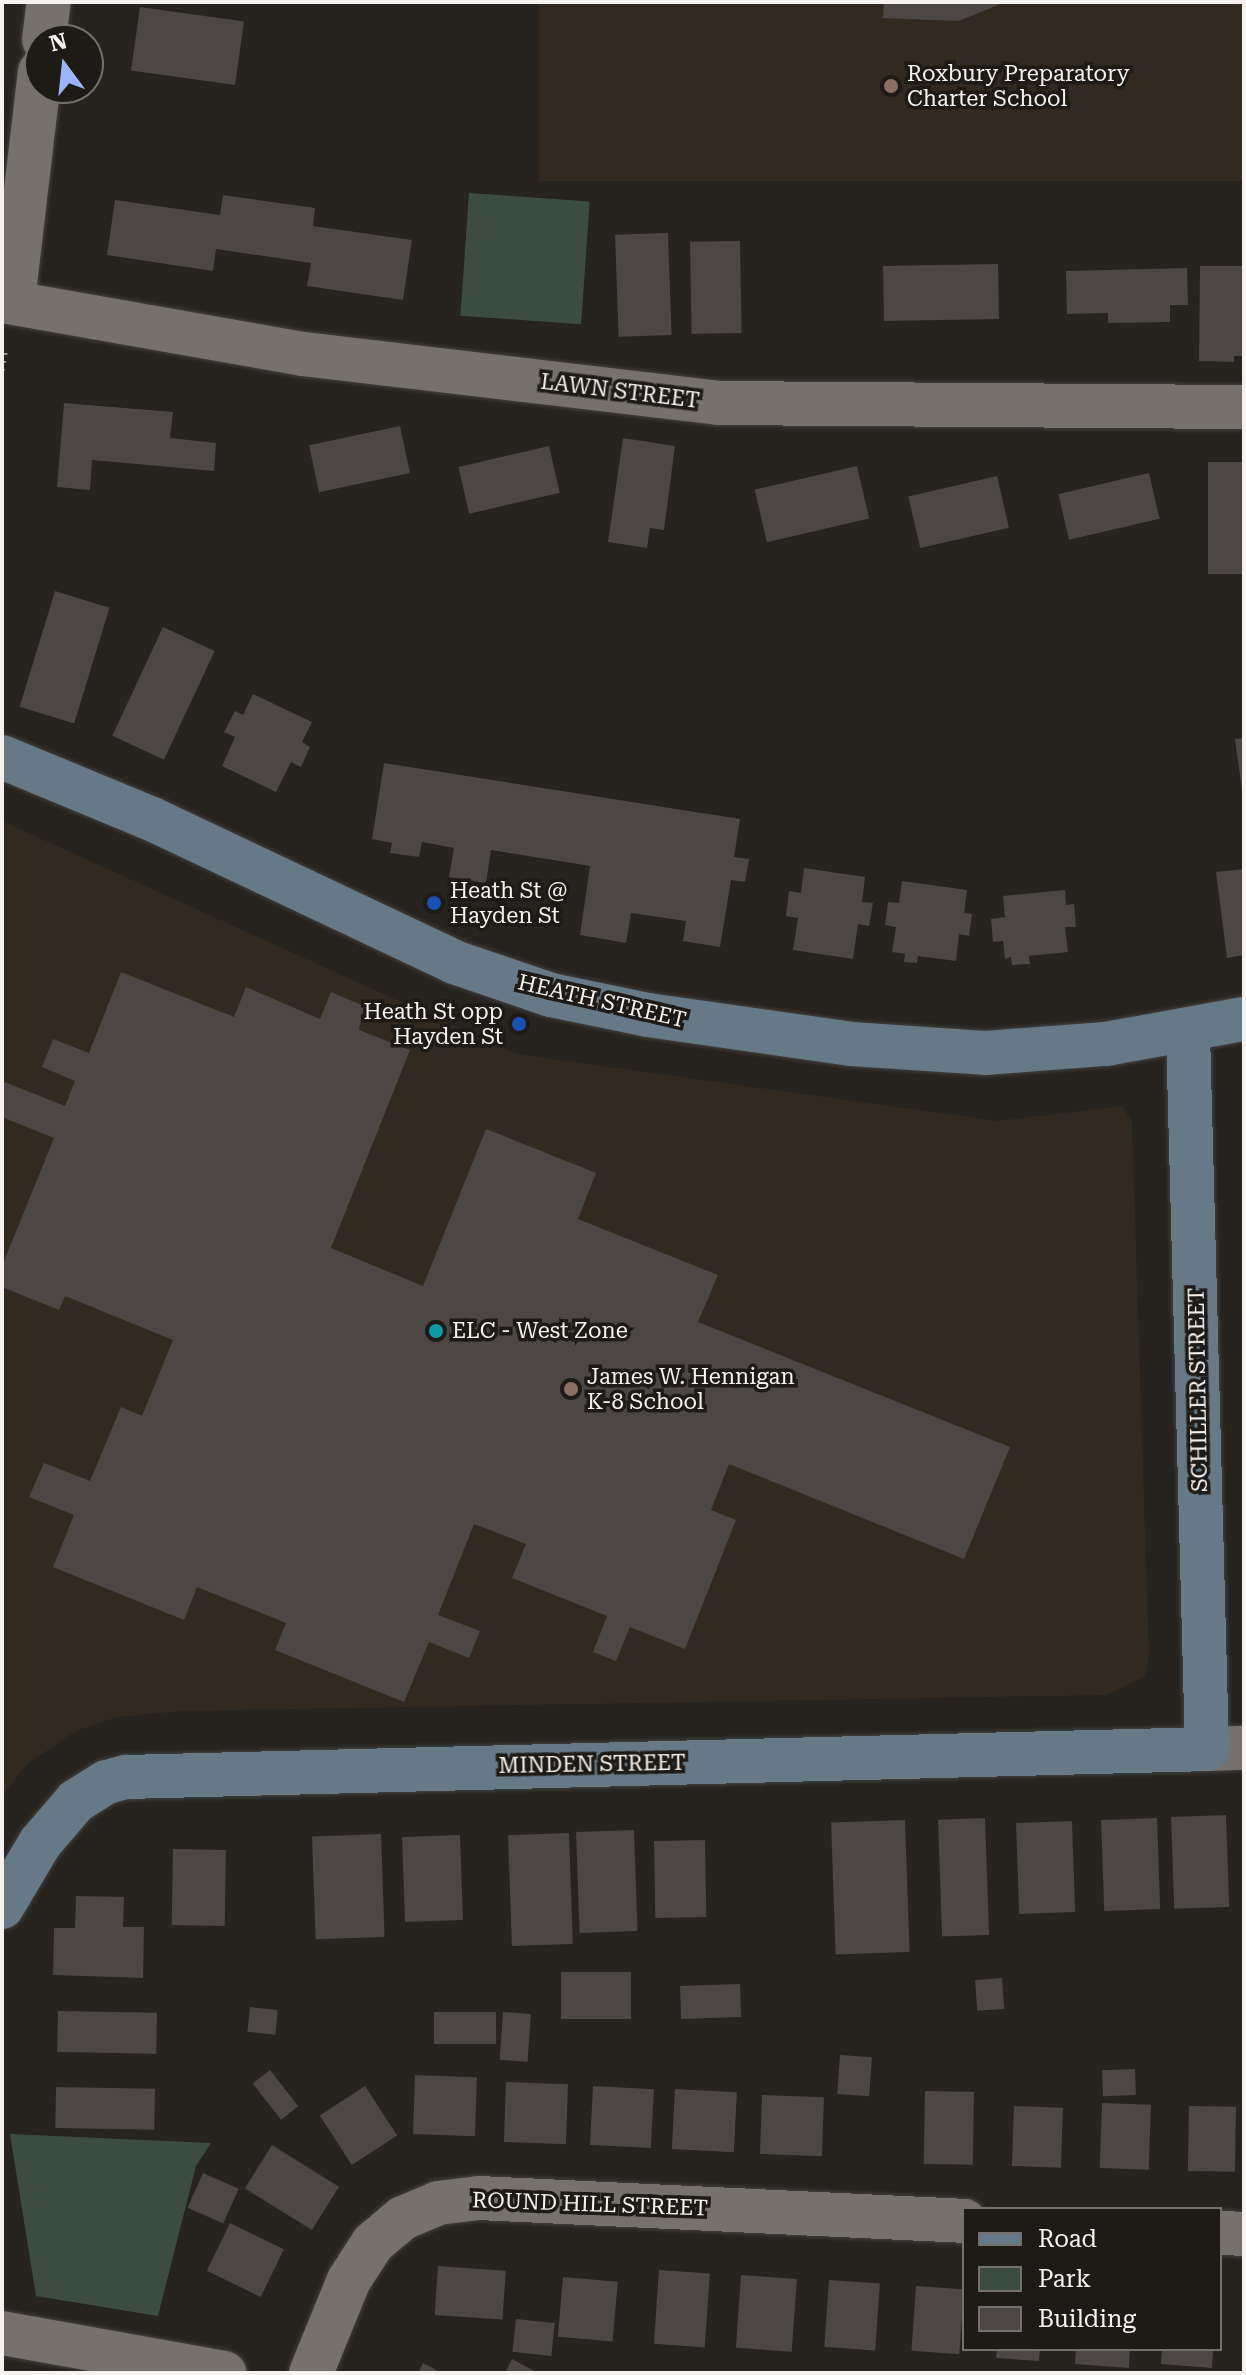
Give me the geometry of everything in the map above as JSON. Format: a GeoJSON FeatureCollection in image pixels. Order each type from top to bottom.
{"type":"FeatureCollection","features":[{"type":"Feature","properties":{"kind":"street"},"geometry":{"type":"LineString","coordinates":[[46,24],[49,2]]}},
{"type":"Feature","properties":{"kind":"street"},"geometry":{"type":"LineString","coordinates":[[7,313],[36,104]]}},
{"type":"Feature","properties":{"kind":"street","name":"LAWN STREET"},"geometry":{"type":"LineString","coordinates":[[7,313],[303,354],[718,403],[1244,407]]}},
{"type":"Feature","properties":{"kind":"street","name":"HEATH STREET"},"geometry":{"type":"LineString","coordinates":[[2,757],[152,819],[454,962],[551,995],[740,1029],[932,1051],[1041,1051],[1188,1031],[1244,1019]]}},
{"type":"Feature","properties":{"kind":"street","name":"SCHILLER STREET"},"geometry":{"type":"LineString","coordinates":[[1188,1031],[1226,1748]]}},
{"type":"Feature","properties":{"kind":"street","name":"MINDEN STREET"},"geometry":{"type":"LineString","coordinates":[[2,1907],[40,1843],[76,1801],[107,1782],[126,1777],[1226,1748]]}},
{"type":"Feature","properties":{"kind":"street","name":"ROUND HILL STREET"},"geometry":{"type":"LineString","coordinates":[[311,2373],[349,2280],[373,2243],[403,2218],[457,2199],[962,2221]]}},
{"type":"Feature","properties":{"kind":"street"},"geometry":{"type":"LineString","coordinates":[[1222,2233],[1244,2234]]}},
{"type":"Feature","properties":{"kind":"street"},"geometry":{"type":"LineString","coordinates":[[2,2333],[224,2373]]}},
{"type":"Feature","properties":{"kind":"path"},"geometry":{"type":"LineString","coordinates":[[2,370],[7,313]]}},
{"type":"Feature","properties":{"kind":"shaded area","name":"Roxbury Preparatory Charter School"},"geometry":{"type":"Polygon","coordinates":[[[539,2],[1244,2],[1244,181],[539,181],[539,2]]]}},
{"type":"Feature","properties":{"kind":"shaded area","name":"James W. Hennigan K-8 School"},"geometry":{"type":"Polygon","coordinates":[[[2,821],[516,1054],[998,1121],[1122,1106],[1132,1122],[1149,1657],[1145,1676],[1107,1695],[182,1711],[117,1717],[76,1731],[27,1764],[2,1796],[2,821]]]}},
{"type":"Feature","properties":{"kind":"green space"},"geometry":{"type":"Polygon","coordinates":[[[469,193],[590,201],[581,324],[460,316],[469,193]]]}},
{"type":"Feature","properties":{"kind":"green space"},"geometry":{"type":"Polygon","coordinates":[[[10,2134],[211,2143],[196,2166],[158,2316],[36,2296],[10,2134]]]}},
{"type":"Feature","properties":{"kind":"building"},"geometry":{"type":"Polygon","coordinates":[[[884,2],[1005,2],[959,21],[883,18],[884,2]]]}},
{"type":"Feature","properties":{"kind":"building"},"geometry":{"type":"Polygon","coordinates":[[[140,7],[244,22],[235,85],[131,70],[140,7]]]}},
{"type":"Feature","properties":{"kind":"building"},"geometry":{"type":"Polygon","coordinates":[[[223,195],[315,208],[313,226],[412,240],[403,300],[307,286],[311,263],[216,249],[213,271],[107,255],[115,200],[220,215],[223,195]]]}},
{"type":"Feature","properties":{"kind":"building"},"geometry":{"type":"Polygon","coordinates":[[[668,233],[672,335],[619,337],[615,235],[668,233]]]}},
{"type":"Feature","properties":{"kind":"building"},"geometry":{"type":"Polygon","coordinates":[[[740,241],[742,333],[692,334],[690,242],[740,241]]]}},
{"type":"Feature","properties":{"kind":"building"},"geometry":{"type":"Polygon","coordinates":[[[998,264],[999,319],[884,321],[883,266],[998,264]]]}},
{"type":"Feature","properties":{"kind":"building"},"geometry":{"type":"Polygon","coordinates":[[[1200,266],[1244,266],[1244,356],[1234,356],[1234,362],[1199,361],[1200,266]]]}},
{"type":"Feature","properties":{"kind":"building"},"geometry":{"type":"Polygon","coordinates":[[[1187,268],[1188,305],[1170,305],[1170,322],[1108,323],[1108,313],[1067,314],[1066,271],[1187,268]]]}},
{"type":"Feature","properties":{"kind":"building"},"geometry":{"type":"Polygon","coordinates":[[[64,403],[173,412],[170,438],[216,443],[214,471],[92,460],[90,490],[57,487],[64,403]]]}},
{"type":"Feature","properties":{"kind":"building"},"geometry":{"type":"Polygon","coordinates":[[[400,426],[410,473],[319,492],[309,445],[400,426]]]}},
{"type":"Feature","properties":{"kind":"building"},"geometry":{"type":"Polygon","coordinates":[[[623,438],[675,446],[664,530],[650,528],[647,548],[608,542],[623,438]]]}},
{"type":"Feature","properties":{"kind":"building"},"geometry":{"type":"Polygon","coordinates":[[[549,446],[560,493],[469,514],[458,467],[549,446]]]}},
{"type":"Feature","properties":{"kind":"building"},"geometry":{"type":"Polygon","coordinates":[[[1208,462],[1244,462],[1244,574],[1208,574],[1208,462]]]}},
{"type":"Feature","properties":{"kind":"building"},"geometry":{"type":"Polygon","coordinates":[[[857,466],[869,519],[767,542],[755,490],[857,466]]]}},
{"type":"Feature","properties":{"kind":"building"},"geometry":{"type":"Polygon","coordinates":[[[1149,473],[1160,519],[1069,540],[1058,494],[1149,473]]]}},
{"type":"Feature","properties":{"kind":"building"},"geometry":{"type":"Polygon","coordinates":[[[997,476],[1009,528],[920,548],[908,496],[997,476]]]}},
{"type":"Feature","properties":{"kind":"building"},"geometry":{"type":"Polygon","coordinates":[[[55,591],[110,608],[74,723],[20,707],[55,591]]]}},
{"type":"Feature","properties":{"kind":"building"},"geometry":{"type":"Polygon","coordinates":[[[163,627],[215,651],[164,760],[112,736],[163,627]]]}},
{"type":"Feature","properties":{"kind":"building"},"geometry":{"type":"Polygon","coordinates":[[[253,694],[312,722],[302,742],[310,747],[301,767],[291,762],[276,792],[222,766],[235,737],[224,732],[235,711],[243,715],[253,694]]]}},
{"type":"Feature","properties":{"kind":"building"},"geometry":{"type":"Polygon","coordinates":[[[1244,738],[1244,790],[1242,790],[1235,739],[1244,738]]]}},
{"type":"Feature","properties":{"kind":"building"},"geometry":{"type":"Polygon","coordinates":[[[384,763],[740,819],[734,857],[749,859],[745,882],[731,880],[720,947],[683,941],[686,921],[631,913],[626,943],[580,935],[590,866],[491,850],[486,883],[449,877],[454,848],[422,842],[419,857],[390,853],[392,843],[372,839],[384,763]]]}},
{"type":"Feature","properties":{"kind":"building"},"geometry":{"type":"Polygon","coordinates":[[[804,868],[865,877],[862,902],[873,903],[869,926],[858,924],[853,959],[793,950],[798,918],[786,916],[789,891],[801,893],[804,868]]]}},
{"type":"Feature","properties":{"kind":"building"},"geometry":{"type":"Polygon","coordinates":[[[1244,869],[1244,955],[1227,958],[1216,872],[1244,869]]]}},
{"type":"Feature","properties":{"kind":"building"},"geometry":{"type":"Polygon","coordinates":[[[902,881],[967,890],[964,913],[972,914],[969,936],[959,934],[956,961],[918,956],[917,963],[904,962],[905,954],[892,952],[896,927],[885,925],[888,902],[899,903],[902,881]]]}},
{"type":"Feature","properties":{"kind":"building"},"geometry":{"type":"Polygon","coordinates":[[[1065,890],[1066,905],[1074,904],[1076,927],[1065,927],[1068,952],[1029,956],[1030,964],[1012,965],[1011,957],[1005,959],[1003,941],[993,942],[991,919],[1005,917],[1003,896],[1065,890]]]}},
{"type":"Feature","properties":{"kind":"building","name":"ELC - West Zone"},"geometry":{"type":"Polygon","coordinates":[[[121,972],[234,1017],[246,987],[320,1019],[331,992],[364,1006],[359,1030],[410,1050],[331,1248],[423,1286],[486,1129],[596,1173],[578,1219],[718,1275],[698,1322],[1010,1447],[964,1559],[729,1464],[711,1510],[736,1520],[685,1649],[630,1627],[616,1661],[593,1652],[607,1616],[512,1578],[526,1544],[474,1524],[438,1615],[480,1631],[469,1658],[429,1642],[404,1702],[275,1650],[286,1623],[197,1587],[184,1620],[53,1567],[74,1515],[29,1497],[44,1463],[90,1481],[121,1407],[142,1416],[173,1340],[65,1296],[59,1310],[2,1287],[2,1266],[54,1138],[2,1117],[2,1081],[65,1106],[75,1081],[42,1067],[53,1039],[89,1053],[121,972]]]}},
{"type":"Feature","properties":{"kind":"building"},"geometry":{"type":"Polygon","coordinates":[[[1226,1815],[1229,1907],[1174,1909],[1171,1817],[1226,1815]]]}},
{"type":"Feature","properties":{"kind":"building"},"geometry":{"type":"Polygon","coordinates":[[[985,1818],[989,1935],[942,1937],[938,1820],[985,1818]]]}},
{"type":"Feature","properties":{"kind":"building"},"geometry":{"type":"Polygon","coordinates":[[[1157,1818],[1160,1909],[1104,1911],[1101,1820],[1157,1818]]]}},
{"type":"Feature","properties":{"kind":"building"},"geometry":{"type":"Polygon","coordinates":[[[905,1820],[910,1952],[836,1955],[831,1823],[905,1820]]]}},
{"type":"Feature","properties":{"kind":"building"},"geometry":{"type":"Polygon","coordinates":[[[1072,1821],[1075,1912],[1019,1914],[1016,1823],[1072,1821]]]}},
{"type":"Feature","properties":{"kind":"building"},"geometry":{"type":"Polygon","coordinates":[[[634,1830],[638,1931],[580,1933],[576,1832],[634,1830]]]}},
{"type":"Feature","properties":{"kind":"building"},"geometry":{"type":"Polygon","coordinates":[[[569,1833],[573,1944],[512,1946],[508,1835],[569,1833]]]}},
{"type":"Feature","properties":{"kind":"building"},"geometry":{"type":"Polygon","coordinates":[[[381,1834],[385,1937],[316,1939],[312,1836],[381,1834]]]}},
{"type":"Feature","properties":{"kind":"building"},"geometry":{"type":"Polygon","coordinates":[[[460,1835],[463,1920],[405,1922],[402,1837],[460,1835]]]}},
{"type":"Feature","properties":{"kind":"building"},"geometry":{"type":"Polygon","coordinates":[[[705,1840],[706,1917],[655,1918],[654,1841],[705,1840]]]}},
{"type":"Feature","properties":{"kind":"building"},"geometry":{"type":"Polygon","coordinates":[[[173,1849],[226,1850],[225,1926],[172,1925],[173,1849]]]}},
{"type":"Feature","properties":{"kind":"building"},"geometry":{"type":"Polygon","coordinates":[[[76,1896],[124,1897],[123,1927],[144,1927],[143,1978],[53,1975],[54,1928],[75,1928],[76,1896]]]}},
{"type":"Feature","properties":{"kind":"building"},"geometry":{"type":"Polygon","coordinates":[[[561,1972],[631,1972],[631,2019],[561,2019],[561,1972]]]}},
{"type":"Feature","properties":{"kind":"building"},"geometry":{"type":"Polygon","coordinates":[[[1002,1978],[1004,2009],[977,2011],[975,1980],[1002,1978]]]}},
{"type":"Feature","properties":{"kind":"building"},"geometry":{"type":"Polygon","coordinates":[[[740,1984],[741,2017],[681,2019],[680,1986],[740,1984]]]}},
{"type":"Feature","properties":{"kind":"building"},"geometry":{"type":"Polygon","coordinates":[[[250,2007],[278,2010],[275,2035],[247,2032],[250,2007]]]}},
{"type":"Feature","properties":{"kind":"building"},"geometry":{"type":"Polygon","coordinates":[[[58,2011],[157,2013],[156,2054],[57,2052],[58,2011]]]}},
{"type":"Feature","properties":{"kind":"building"},"geometry":{"type":"Polygon","coordinates":[[[434,2012],[496,2012],[496,2044],[434,2044],[434,2012]]]}},
{"type":"Feature","properties":{"kind":"building"},"geometry":{"type":"Polygon","coordinates":[[[503,2012],[531,2014],[528,2062],[500,2060],[503,2012]]]}},
{"type":"Feature","properties":{"kind":"building"},"geometry":{"type":"Polygon","coordinates":[[[840,2055],[872,2057],[869,2096],[837,2094],[840,2055]]]}},
{"type":"Feature","properties":{"kind":"building"},"geometry":{"type":"Polygon","coordinates":[[[1135,2069],[1136,2095],[1103,2096],[1102,2070],[1135,2069]]]}},
{"type":"Feature","properties":{"kind":"building"},"geometry":{"type":"Polygon","coordinates":[[[270,2070],[298,2106],[281,2120],[253,2084],[270,2070]]]}},
{"type":"Feature","properties":{"kind":"building"},"geometry":{"type":"Polygon","coordinates":[[[415,2075],[477,2077],[475,2136],[413,2134],[415,2075]]]}},
{"type":"Feature","properties":{"kind":"building"},"geometry":{"type":"Polygon","coordinates":[[[506,2082],[568,2084],[566,2144],[504,2142],[506,2082]]]}},
{"type":"Feature","properties":{"kind":"building"},"geometry":{"type":"Polygon","coordinates":[[[365,2086],[397,2135],[352,2165],[320,2115],[365,2086]]]}},
{"type":"Feature","properties":{"kind":"building"},"geometry":{"type":"Polygon","coordinates":[[[593,2086],[654,2089],[651,2148],[590,2145],[593,2086]]]}},
{"type":"Feature","properties":{"kind":"building"},"geometry":{"type":"Polygon","coordinates":[[[56,2087],[155,2089],[154,2130],[55,2128],[56,2087]]]}},
{"type":"Feature","properties":{"kind":"building"},"geometry":{"type":"Polygon","coordinates":[[[675,2089],[737,2092],[734,2152],[672,2149],[675,2089]]]}},
{"type":"Feature","properties":{"kind":"building"},"geometry":{"type":"Polygon","coordinates":[[[925,2091],[974,2092],[973,2165],[924,2164],[925,2091]]]}},
{"type":"Feature","properties":{"kind":"building"},"geometry":{"type":"Polygon","coordinates":[[[762,2095],[824,2097],[822,2156],[760,2154],[762,2095]]]}},
{"type":"Feature","properties":{"kind":"building"},"geometry":{"type":"Polygon","coordinates":[[[1102,2103],[1151,2105],[1149,2170],[1100,2168],[1102,2103]]]}},
{"type":"Feature","properties":{"kind":"building"},"geometry":{"type":"Polygon","coordinates":[[[1014,2106],[1063,2108],[1061,2168],[1012,2166],[1014,2106]]]}},
{"type":"Feature","properties":{"kind":"building"},"geometry":{"type":"Polygon","coordinates":[[[1189,2106],[1236,2107],[1235,2172],[1188,2171],[1189,2106]]]}},
{"type":"Feature","properties":{"kind":"building"},"geometry":{"type":"Polygon","coordinates":[[[272,2145],[339,2187],[312,2230],[245,2188],[272,2145]]]}},
{"type":"Feature","properties":{"kind":"building"},"geometry":{"type":"Polygon","coordinates":[[[203,2173],[239,2189],[223,2224],[188,2208],[203,2173]]]}},
{"type":"Feature","properties":{"kind":"building"},"geometry":{"type":"Polygon","coordinates":[[[230,2223],[284,2249],[261,2297],[207,2271],[230,2223]]]}},
{"type":"Feature","properties":{"kind":"building"},"geometry":{"type":"Polygon","coordinates":[[[438,2266],[506,2271],[502,2320],[435,2315],[438,2266]]]}},
{"type":"Feature","properties":{"kind":"building"},"geometry":{"type":"Polygon","coordinates":[[[659,2270],[710,2274],[705,2347],[654,2344],[659,2270]]]}},
{"type":"Feature","properties":{"kind":"building"},"geometry":{"type":"Polygon","coordinates":[[[741,2275],[797,2279],[792,2352],[736,2348],[741,2275]]]}},
{"type":"Feature","properties":{"kind":"building"},"geometry":{"type":"Polygon","coordinates":[[[563,2277],[618,2282],[613,2342],[558,2337],[563,2277]]]}},
{"type":"Feature","properties":{"kind":"building"},"geometry":{"type":"Polygon","coordinates":[[[829,2280],[880,2284],[875,2350],[824,2347],[829,2280]]]}},
{"type":"Feature","properties":{"kind":"building"},"geometry":{"type":"Polygon","coordinates":[[[916,2286],[962,2289],[959,2354],[911,2351],[916,2286]]]}},
{"type":"Feature","properties":{"kind":"building"},"geometry":{"type":"Polygon","coordinates":[[[516,2319],[555,2323],[551,2356],[513,2352],[516,2319]]]}},
{"type":"Feature","properties":{"kind":"building"},"geometry":{"type":"Polygon","coordinates":[[[997,2351],[1040,2351],[1039,2361],[996,2358],[997,2351]]]}},
{"type":"Feature","properties":{"kind":"building"},"geometry":{"type":"Polygon","coordinates":[[[1076,2351],[1130,2351],[1129,2368],[1075,2364],[1076,2351]]]}},
{"type":"Feature","properties":{"kind":"building"},"geometry":{"type":"Polygon","coordinates":[[[1162,2351],[1213,2351],[1212,2368],[1161,2364],[1162,2351]]]}},
{"type":"Feature","properties":{"kind":"building"},"geometry":{"type":"Polygon","coordinates":[[[512,2359],[538,2373],[505,2373],[512,2359]]]}},
{"type":"Feature","properties":{"kind":"building"},"geometry":{"type":"Polygon","coordinates":[[[423,2363],[442,2373],[418,2373],[423,2363]]]}},
{"type":"Feature","properties":{"kind":"place","name":"Roxbury Preparatory Charter School"},"geometry":{"type":"Point","coordinates":[891,86]}},
{"type":"Feature","properties":{"kind":"place","name":"Heath St @ Hayden St"},"geometry":{"type":"Point","coordinates":[434,903]}},
{"type":"Feature","properties":{"kind":"place","name":"Heath St opp Hayden St"},"geometry":{"type":"Point","coordinates":[519,1024]}},
{"type":"Feature","properties":{"kind":"place","name":"ELC - West Zone"},"geometry":{"type":"Point","coordinates":[436,1331]}},
{"type":"Feature","properties":{"kind":"place","name":"James W. Hennigan K-8 School"},"geometry":{"type":"Point","coordinates":[571,1389]}}]}
